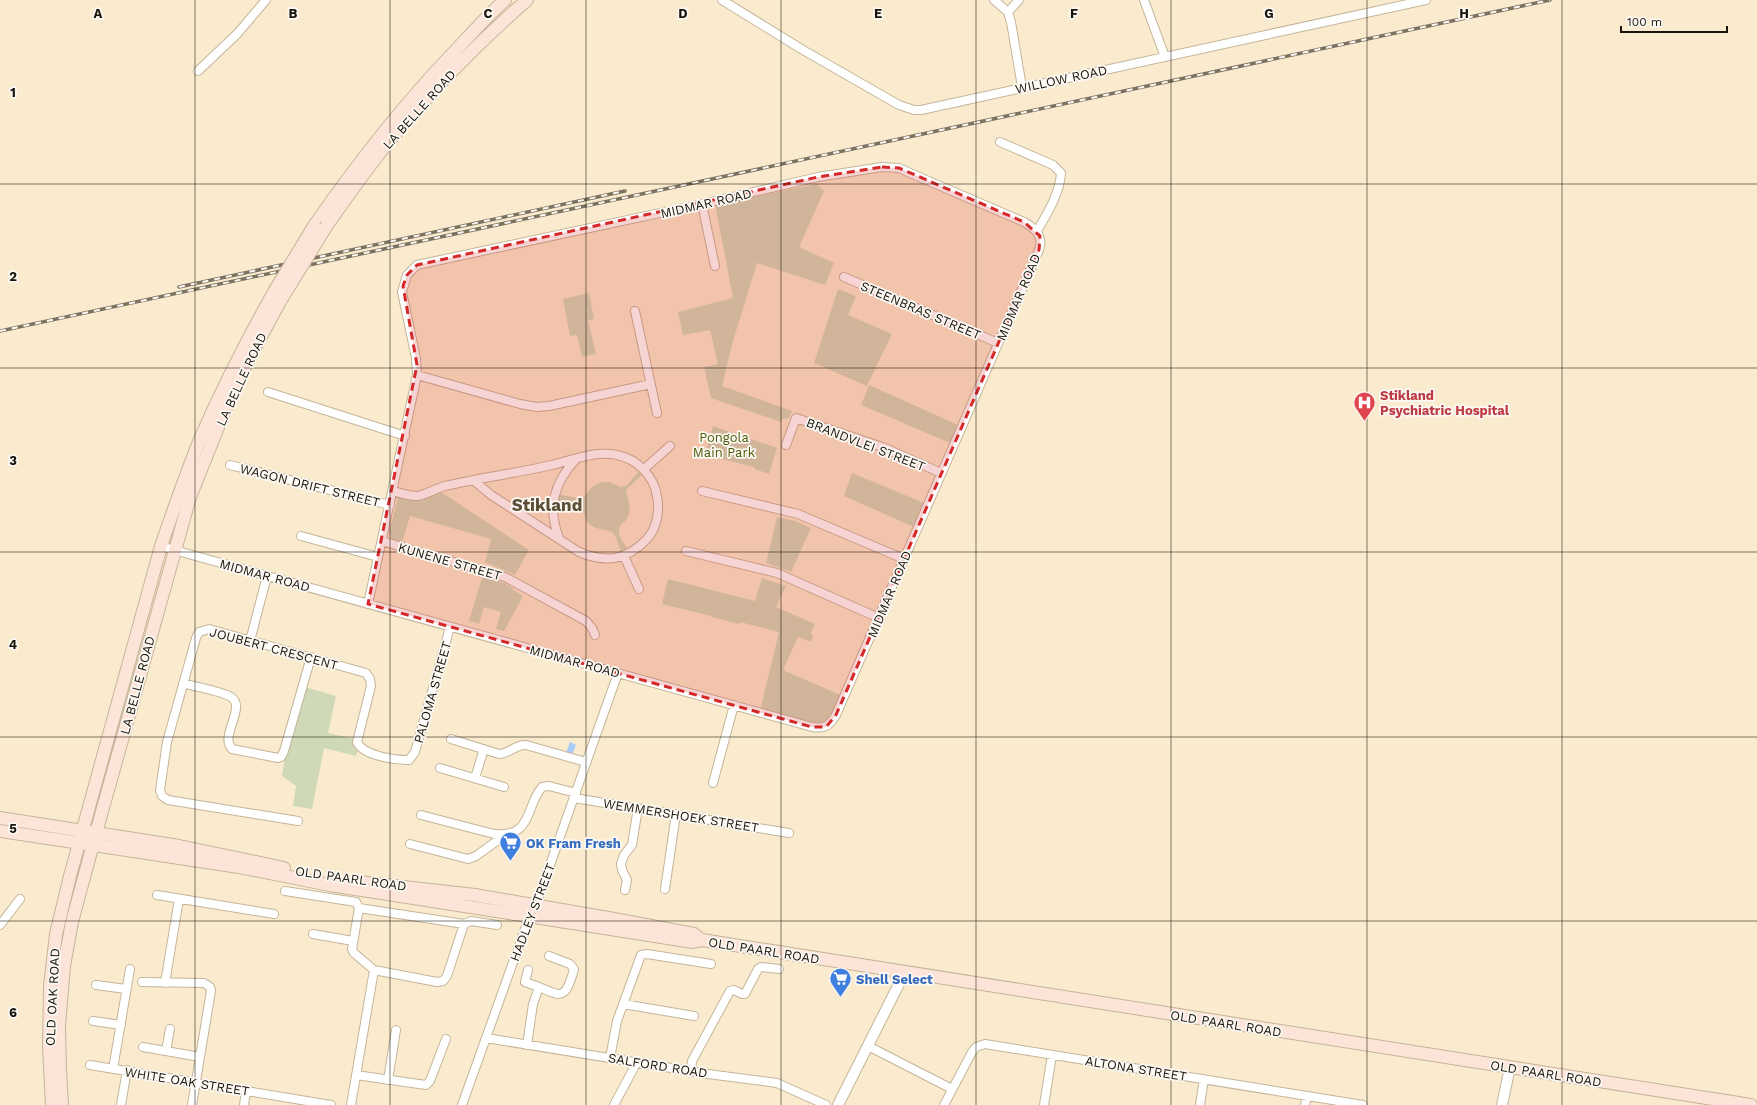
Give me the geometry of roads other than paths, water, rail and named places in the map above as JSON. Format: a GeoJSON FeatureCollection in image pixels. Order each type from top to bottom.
{"type":"FeatureCollection","features":[{"type":"Feature","properties":{"kind":"main road","name":"LA BELLE ROAD"},"geometry":{"type":"LineString","coordinates":[[79,844],[176,500],[203,432],[232,369],[278,295],[370,166],[410,117],[452,70],[527,0]]}},
{"type":"Feature","properties":{"kind":"main road","name":"LA BELLE ROAD"},"geometry":{"type":"LineString","coordinates":[[92,846],[190,497],[236,387],[278,295],[314,226],[350,175],[433,73],[503,1]]}},
{"type":"Feature","properties":{"kind":"main road"},"geometry":{"type":"LineString","coordinates":[[162,546],[171,538],[182,509],[190,497]]}},
{"type":"Feature","properties":{"kind":"main road"},"geometry":{"type":"LineString","coordinates":[[146,603],[158,580],[165,557],[174,550]]}},
{"type":"Feature","properties":{"kind":"main road","name":"OLD PAARL ROAD"},"geometry":{"type":"LineString","coordinates":[[0,818],[179,846],[355,881],[432,889],[533,911]]}},
{"type":"Feature","properties":{"kind":"main road","name":"OLD PAARL ROAD"},"geometry":{"type":"LineString","coordinates":[[0,831],[239,867],[330,885],[533,911],[614,918],[694,934],[702,940],[1751,1105]]}},
{"type":"Feature","properties":{"kind":"main road","name":"OLD OAK ROAD"},"geometry":{"type":"LineString","coordinates":[[52,1105],[49,1047],[51,969],[56,934],[79,844]]}},
{"type":"Feature","properties":{"kind":"main road","name":"OLD OAK ROAD"},"geometry":{"type":"LineString","coordinates":[[62,1105],[59,1034],[64,966],[72,922],[92,846]]}},
{"type":"Feature","properties":{"kind":"street"},"geometry":{"type":"LineString","coordinates":[[198,72],[238,34],[266,0]]}},
{"type":"Feature","properties":{"kind":"street","name":"WILLOW ROAD"},"geometry":{"type":"LineString","coordinates":[[722,0],[816,58],[896,104],[907,108],[921,110],[1426,0]]}},
{"type":"Feature","properties":{"kind":"street"},"geometry":{"type":"LineString","coordinates":[[994,0],[1008,12],[1022,87]]}},
{"type":"Feature","properties":{"kind":"street"},"geometry":{"type":"LineString","coordinates":[[1008,12],[1019,0]]}},
{"type":"Feature","properties":{"kind":"street"},"geometry":{"type":"LineString","coordinates":[[1144,0],[1165,57]]}},
{"type":"Feature","properties":{"kind":"street"},"geometry":{"type":"LineString","coordinates":[[503,1],[513,12]]}},
{"type":"Feature","properties":{"kind":"street"},"geometry":{"type":"LineString","coordinates":[[1000,142],[1053,165],[1061,173],[1059,184],[1049,210],[1037,231]]}},
{"type":"Feature","properties":{"kind":"street","name":"MIDMAR ROAD"},"geometry":{"type":"LineString","coordinates":[[162,546],[174,550],[450,627],[812,727],[826,727],[836,715],[1040,246],[1041,240],[1037,231],[1024,222],[910,173],[891,167],[882,167],[818,177],[702,204],[417,265],[407,275],[402,292],[416,358],[417,375],[368,604]]}},
{"type":"Feature","properties":{"kind":"street"},"geometry":{"type":"LineString","coordinates":[[702,204],[715,266]]}},
{"type":"Feature","properties":{"kind":"street","name":"STEENBRAS STREET"},"geometry":{"type":"LineString","coordinates":[[844,277],[998,343]]}},
{"type":"Feature","properties":{"kind":"street"},"geometry":{"type":"LineString","coordinates":[[636,310],[657,413]]}},
{"type":"Feature","properties":{"kind":"street"},"geometry":{"type":"LineString","coordinates":[[417,375],[520,404],[538,407],[549,406],[651,384]]}},
{"type":"Feature","properties":{"kind":"street"},"geometry":{"type":"LineString","coordinates":[[268,392],[405,436]]}},
{"type":"Feature","properties":{"kind":"street","name":"BRANDVLEI STREET"},"geometry":{"type":"LineString","coordinates":[[786,445],[796,418],[885,448],[941,473]]}},
{"type":"Feature","properties":{"kind":"street"},"geometry":{"type":"LineString","coordinates":[[644,470],[670,446]]}},
{"type":"Feature","properties":{"kind":"street"},"geometry":{"type":"LineString","coordinates":[[393,491],[417,496],[433,489],[473,480],[594,455],[617,455],[630,460],[644,470],[655,488],[658,513],[655,524],[649,536],[638,548],[624,556],[610,559],[594,558],[579,552],[560,538],[491,495],[473,480]]}},
{"type":"Feature","properties":{"kind":"street"},"geometry":{"type":"LineString","coordinates":[[560,538],[554,526],[553,514],[556,490],[567,469],[577,459]]}},
{"type":"Feature","properties":{"kind":"street","name":"WAGON DRIFT STREET"},"geometry":{"type":"LineString","coordinates":[[230,465],[390,505]]}},
{"type":"Feature","properties":{"kind":"street"},"geometry":{"type":"LineString","coordinates":[[702,491],[798,514],[904,559]]}},
{"type":"Feature","properties":{"kind":"street"},"geometry":{"type":"LineString","coordinates":[[301,536],[378,557]]}},
{"type":"Feature","properties":{"kind":"street","name":"KUNENE STREET"},"geometry":{"type":"LineString","coordinates":[[382,541],[505,576],[586,621],[594,630],[596,635]]}},
{"type":"Feature","properties":{"kind":"street"},"geometry":{"type":"LineString","coordinates":[[686,551],[777,573],[879,618]]}},
{"type":"Feature","properties":{"kind":"street"},"geometry":{"type":"LineString","coordinates":[[624,556],[639,589]]}},
{"type":"Feature","properties":{"kind":"street"},"geometry":{"type":"LineString","coordinates":[[250,641],[267,576]]}},
{"type":"Feature","properties":{"kind":"street","name":"PALOMA STREET"},"geometry":{"type":"LineString","coordinates":[[359,746],[366,752],[398,760],[409,760],[412,758],[416,750],[450,627]]}},
{"type":"Feature","properties":{"kind":"street","name":"JOUBERT CRESCENT"},"geometry":{"type":"LineString","coordinates":[[298,821],[168,800],[162,796],[160,790],[167,742],[196,638],[201,630],[209,629],[366,673],[370,679],[370,686],[358,737],[359,746]]}},
{"type":"Feature","properties":{"kind":"street"},"geometry":{"type":"LineString","coordinates":[[183,683],[228,695],[235,700],[237,706],[228,739],[229,746],[232,749],[278,758],[284,751],[311,657]]}},
{"type":"Feature","properties":{"kind":"street","name":"HADLEY STREET"},"geometry":{"type":"LineString","coordinates":[[462,1105],[618,673]]}},
{"type":"Feature","properties":{"kind":"street"},"geometry":{"type":"LineString","coordinates":[[713,783],[734,705]]}},
{"type":"Feature","properties":{"kind":"street"},"geometry":{"type":"LineString","coordinates":[[451,739],[503,754],[518,746],[526,745],[586,762]]}},
{"type":"Feature","properties":{"kind":"street"},"geometry":{"type":"LineString","coordinates":[[475,778],[484,749]]}},
{"type":"Feature","properties":{"kind":"street"},"geometry":{"type":"LineString","coordinates":[[440,768],[504,787]]}},
{"type":"Feature","properties":{"kind":"street","name":"WEMMERSHOEK STREET"},"geometry":{"type":"LineString","coordinates":[[505,835],[519,828],[526,822],[542,787],[549,786],[575,795],[638,808],[789,833]]}},
{"type":"Feature","properties":{"kind":"street"},"geometry":{"type":"LineString","coordinates":[[625,890],[627,880],[621,864],[624,855],[632,845],[638,808]]}},
{"type":"Feature","properties":{"kind":"street"},"geometry":{"type":"LineString","coordinates":[[665,889],[676,814]]}},
{"type":"Feature","properties":{"kind":"street"},"geometry":{"type":"LineString","coordinates":[[421,815],[494,834],[505,835]]}},
{"type":"Feature","properties":{"kind":"street"},"geometry":{"type":"LineString","coordinates":[[410,844],[468,859],[476,856],[505,835]]}},
{"type":"Feature","properties":{"kind":"street"},"geometry":{"type":"LineString","coordinates":[[285,891],[356,902],[359,908],[353,941],[353,952],[374,970],[437,982],[443,981],[447,976],[464,924]]}},
{"type":"Feature","properties":{"kind":"street"},"geometry":{"type":"LineString","coordinates":[[157,895],[274,914]]}},
{"type":"Feature","properties":{"kind":"street"},"geometry":{"type":"LineString","coordinates":[[0,925],[20,899]]}},
{"type":"Feature","properties":{"kind":"street"},"geometry":{"type":"LineString","coordinates":[[165,983],[179,899]]}},
{"type":"Feature","properties":{"kind":"street"},"geometry":{"type":"LineString","coordinates":[[359,908],[464,924],[471,921],[497,925]]}},
{"type":"Feature","properties":{"kind":"street"},"geometry":{"type":"LineString","coordinates":[[313,934],[353,941]]}},
{"type":"Feature","properties":{"kind":"street"},"geometry":{"type":"LineString","coordinates":[[610,1058],[616,1023],[639,958],[643,955],[711,964]]}},
{"type":"Feature","properties":{"kind":"street"},"geometry":{"type":"LineString","coordinates":[[528,970],[525,982],[558,994],[562,994],[567,990],[574,973],[574,969],[571,965],[549,956]]}},
{"type":"Feature","properties":{"kind":"street"},"geometry":{"type":"LineString","coordinates":[[691,1071],[691,1062],[729,992],[734,990],[744,994],[758,969],[761,967],[778,969]]}},
{"type":"Feature","properties":{"kind":"street"},"geometry":{"type":"LineString","coordinates":[[113,1069],[130,968]]}},
{"type":"Feature","properties":{"kind":"street"},"geometry":{"type":"LineString","coordinates":[[351,1105],[374,970]]}},
{"type":"Feature","properties":{"kind":"street"},"geometry":{"type":"LineString","coordinates":[[838,1105],[905,972]]}},
{"type":"Feature","properties":{"kind":"street"},"geometry":{"type":"LineString","coordinates":[[142,982],[204,983],[210,987],[211,991],[192,1105]]}},
{"type":"Feature","properties":{"kind":"street"},"geometry":{"type":"LineString","coordinates":[[96,985],[126,989]]}},
{"type":"Feature","properties":{"kind":"street"},"geometry":{"type":"LineString","coordinates":[[527,1045],[533,1004],[539,987]]}},
{"type":"Feature","properties":{"kind":"street"},"geometry":{"type":"LineString","coordinates":[[623,1004],[694,1016]]}},
{"type":"Feature","properties":{"kind":"street"},"geometry":{"type":"LineString","coordinates":[[93,1021],[120,1025]]}},
{"type":"Feature","properties":{"kind":"street"},"geometry":{"type":"LineString","coordinates":[[166,1051],[170,1029]]}},
{"type":"Feature","properties":{"kind":"street"},"geometry":{"type":"LineString","coordinates":[[388,1080],[396,1030]]}},
{"type":"Feature","properties":{"kind":"street","name":"SALFORD ROAD"},"geometry":{"type":"LineString","coordinates":[[486,1038],[781,1084],[826,1105]]}},
{"type":"Feature","properties":{"kind":"street"},"geometry":{"type":"LineString","coordinates":[[356,1074],[424,1086],[428,1084],[446,1039]]}},
{"type":"Feature","properties":{"kind":"street","name":"ALTONA STREET"},"geometry":{"type":"LineString","coordinates":[[944,1105],[972,1052],[980,1045],[1052,1055],[1363,1105]]}},
{"type":"Feature","properties":{"kind":"street"},"geometry":{"type":"LineString","coordinates":[[868,1046],[952,1089]]}},
{"type":"Feature","properties":{"kind":"street"},"geometry":{"type":"LineString","coordinates":[[143,1047],[200,1057]]}},
{"type":"Feature","properties":{"kind":"street"},"geometry":{"type":"LineString","coordinates":[[1044,1105],[1052,1055]]}},
{"type":"Feature","properties":{"kind":"street"},"geometry":{"type":"LineString","coordinates":[[614,1105],[637,1062]]}},
{"type":"Feature","properties":{"kind":"street","name":"WHITE OAK STREET"},"geometry":{"type":"LineString","coordinates":[[90,1065],[246,1091],[294,1102],[332,1105]]}},
{"type":"Feature","properties":{"kind":"street"},"geometry":{"type":"LineString","coordinates":[[1502,1105],[1510,1068]]}},
{"type":"Feature","properties":{"kind":"street"},"geometry":{"type":"LineString","coordinates":[[121,1105],[127,1070]]}},
{"type":"Feature","properties":{"kind":"street"},"geometry":{"type":"LineString","coordinates":[[1200,1105],[1204,1079]]}},
{"type":"Feature","properties":{"kind":"street"},"geometry":{"type":"LineString","coordinates":[[244,1105],[246,1091]]}},
{"type":"Feature","properties":{"kind":"street"},"geometry":{"type":"LineString","coordinates":[[1306,1105],[1307,1096]]}},
{"type":"Feature","properties":{"kind":"water"},"geometry":{"type":"Polygon","coordinates":[[[570,742],[576,745],[572,755],[566,753],[570,742]]]}},
{"type":"Feature","properties":{"kind":"railway"},"geometry":{"type":"LineString","coordinates":[[0,331],[1550,0]]}},
{"type":"Feature","properties":{"kind":"railway"},"geometry":{"type":"LineString","coordinates":[[179,287],[625,191]]}},
{"type":"Feature","properties":{"kind":"place","name":"Stikland Psychiatric Hospital"},"geometry":{"type":"Point","coordinates":[1365,422]}},
{"type":"Feature","properties":{"kind":"place","name":"OK Fram Fresh"},"geometry":{"type":"Point","coordinates":[510,862]}},
{"type":"Feature","properties":{"kind":"place","name":"Shell Select"},"geometry":{"type":"Point","coordinates":[841,998]}},
{"type":"Feature","properties":{"kind":"district","name":"Stikland"},"geometry":{"type":"Point","coordinates":[547,505]}},
{"type":"Feature","properties":{"kind":"park label","name":"Pongola Main Park"},"geometry":{"type":"Point","coordinates":[724,444]}}]}
